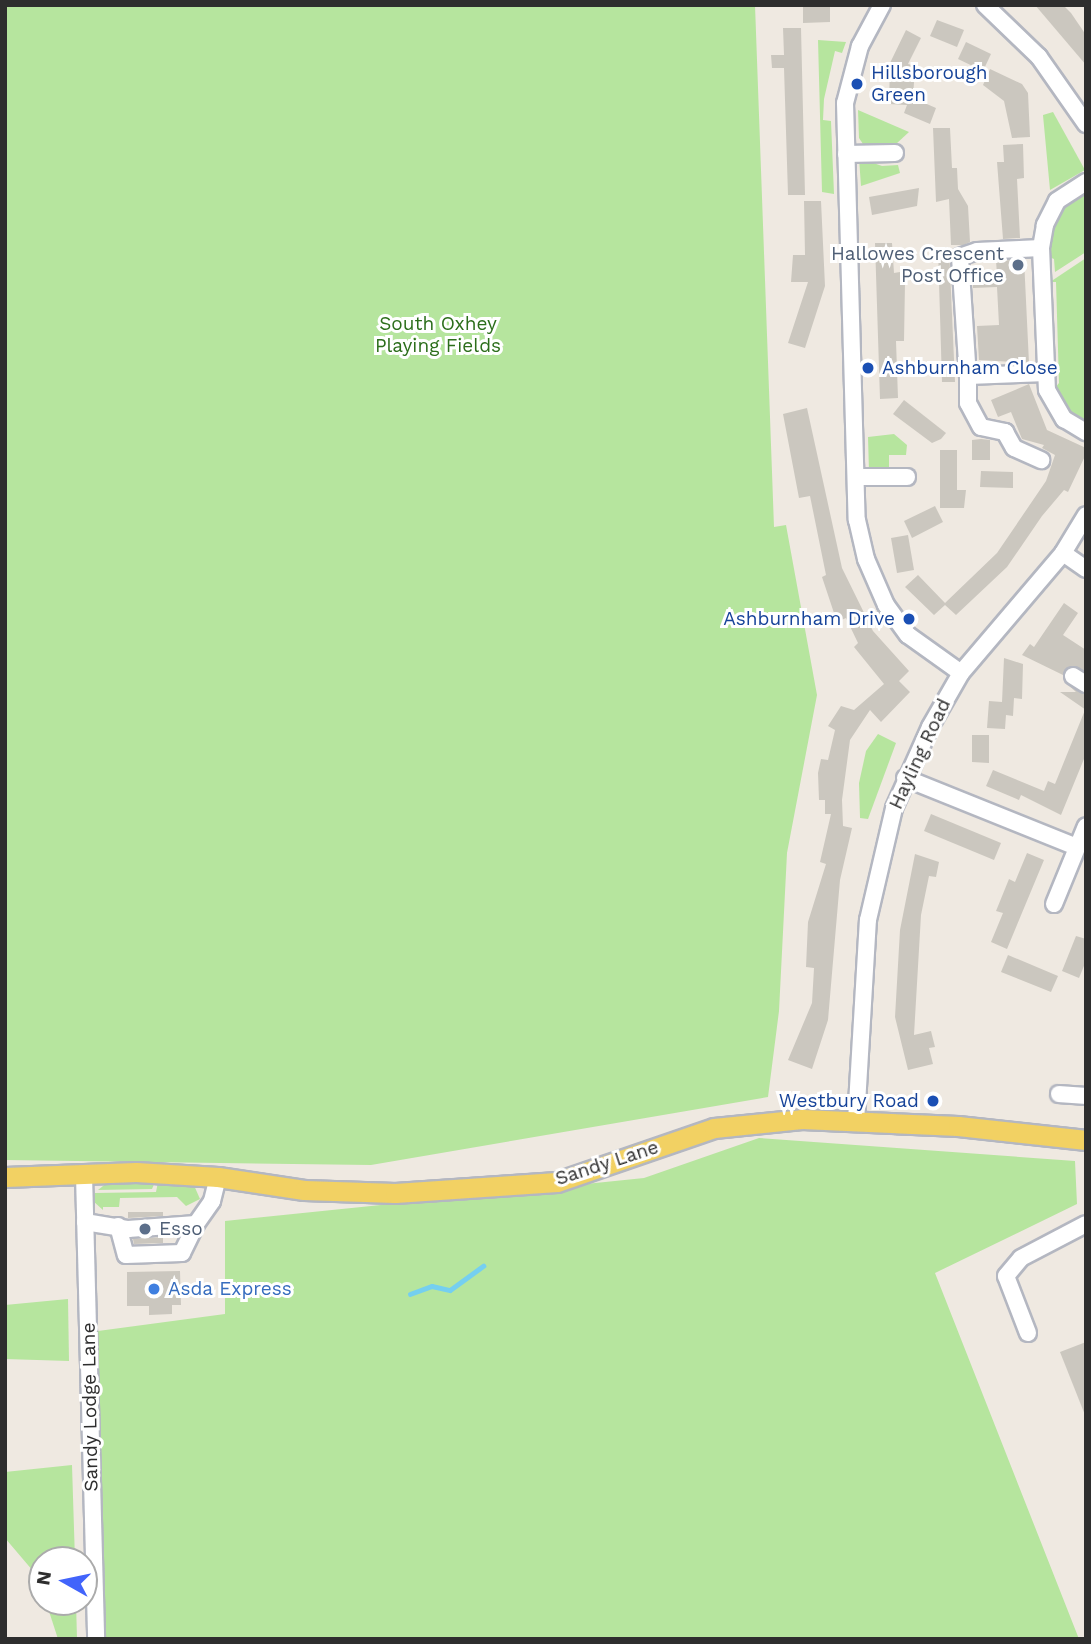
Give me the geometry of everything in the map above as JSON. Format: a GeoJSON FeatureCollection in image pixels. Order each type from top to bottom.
{"type":"FeatureCollection","features":[{"type":"Feature","properties":{"kind":"main road","name":"Sandy Lane"},"geometry":{"type":"LineString","coordinates":[[5,1177],[218,1177],[304,1190],[395,1193],[557,1182],[714,1128],[802,1119],[1086,1140]]}},
{"type":"Feature","properties":{"kind":"street"},"geometry":{"type":"LineString","coordinates":[[882,5],[860,46],[848,83],[846,154],[856,477],[862,543],[886,605],[908,635],[961,673]]}},
{"type":"Feature","properties":{"kind":"street"},"geometry":{"type":"LineString","coordinates":[[985,5],[1039,57],[1086,124]]}},
{"type":"Feature","properties":{"kind":"street"},"geometry":{"type":"LineString","coordinates":[[846,154],[895,153]]}},
{"type":"Feature","properties":{"kind":"street"},"geometry":{"type":"LineString","coordinates":[[1086,182],[1057,201],[1045,225],[1041,248],[1046,373],[1056,410],[1086,432]]}},
{"type":"Feature","properties":{"kind":"street"},"geometry":{"type":"LineString","coordinates":[[1041,248],[977,251],[960,257],[968,403],[981,427],[1005,432],[1014,448],[1041,460]]}},
{"type":"Feature","properties":{"kind":"street"},"geometry":{"type":"LineString","coordinates":[[968,376],[1046,373]]}},
{"type":"Feature","properties":{"kind":"street"},"geometry":{"type":"LineString","coordinates":[[856,477],[907,477]]}},
{"type":"Feature","properties":{"kind":"street","name":"Hayling Road"},"geometry":{"type":"LineString","coordinates":[[856,1121],[868,920],[879,858],[905,778],[961,673],[1063,553],[1086,514]]}},
{"type":"Feature","properties":{"kind":"street"},"geometry":{"type":"LineString","coordinates":[[1063,553],[1086,569]]}},
{"type":"Feature","properties":{"kind":"street"},"geometry":{"type":"LineString","coordinates":[[905,778],[1077,847]]}},
{"type":"Feature","properties":{"kind":"street"},"geometry":{"type":"LineString","coordinates":[[1054,904],[1086,826]]}},
{"type":"Feature","properties":{"kind":"street"},"geometry":{"type":"LineString","coordinates":[[1059,1094],[1086,1096]]}},
{"type":"Feature","properties":{"kind":"street","name":"Sandy Lodge Lane"},"geometry":{"type":"LineString","coordinates":[[84,1175],[96,1639]]}},
{"type":"Feature","properties":{"kind":"street"},"geometry":{"type":"LineString","coordinates":[[118,1226],[127,1255],[182,1253],[196,1224],[212,1201],[218,1177]]}},
{"type":"Feature","properties":{"kind":"street"},"geometry":{"type":"LineString","coordinates":[[85,1222],[118,1226],[196,1224]]}},
{"type":"Feature","properties":{"kind":"street"},"geometry":{"type":"LineString","coordinates":[[1028,1334],[1006,1276],[1021,1258],[1086,1224]]}},
{"type":"Feature","properties":{"kind":"green space","name":"South Oxhey Playing Fields"},"geometry":{"type":"Polygon","coordinates":[[[5,5],[755,5],[774,527],[786,525],[817,695],[787,853],[779,1011],[768,1097],[371,1165],[5,1160],[5,5]]]}},
{"type":"Feature","properties":{"kind":"green space"},"geometry":{"type":"Polygon","coordinates":[[[818,40],[846,42],[842,53],[835,51],[824,99],[823,120],[831,121],[834,194],[822,192],[818,40]]]}},
{"type":"Feature","properties":{"kind":"green space"},"geometry":{"type":"Polygon","coordinates":[[[858,110],[909,132],[896,144],[865,147],[859,138],[858,110]]]}},
{"type":"Feature","properties":{"kind":"green space"},"geometry":{"type":"Polygon","coordinates":[[[1053,112],[1085,170],[1050,190],[1043,115],[1053,112]]]}},
{"type":"Feature","properties":{"kind":"green space"},"geometry":{"type":"Polygon","coordinates":[[[859,158],[882,166],[898,165],[900,173],[861,186],[859,158]]]}},
{"type":"Feature","properties":{"kind":"green space"},"geometry":{"type":"Polygon","coordinates":[[[1086,190],[1086,252],[1055,272],[1054,259],[1049,257],[1054,224],[1060,211],[1086,190]]]}},
{"type":"Feature","properties":{"kind":"green space"},"geometry":{"type":"Polygon","coordinates":[[[1086,258],[1086,424],[1065,407],[1055,388],[1059,383],[1056,282],[1050,282],[1086,258]]]}},
{"type":"Feature","properties":{"kind":"green space"},"geometry":{"type":"Polygon","coordinates":[[[894,434],[907,445],[906,455],[889,455],[889,467],[869,472],[868,437],[894,434]]]}},
{"type":"Feature","properties":{"kind":"green space"},"geometry":{"type":"Polygon","coordinates":[[[878,734],[896,743],[868,819],[860,818],[859,783],[866,751],[878,734]]]}},
{"type":"Feature","properties":{"kind":"green space"},"geometry":{"type":"Polygon","coordinates":[[[759,1138],[1075,1161],[1077,1204],[935,1273],[1079,1639],[103,1639],[98,1331],[225,1314],[225,1221],[644,1178],[759,1138]]]}},
{"type":"Feature","properties":{"kind":"green space"},"geometry":{"type":"Polygon","coordinates":[[[108,1182],[155,1182],[152,1189],[98,1190],[108,1182]]]}},
{"type":"Feature","properties":{"kind":"green space"},"geometry":{"type":"Polygon","coordinates":[[[158,1182],[193,1183],[200,1199],[186,1206],[177,1197],[120,1198],[119,1207],[103,1207],[103,1210],[93,1201],[95,1193],[156,1192],[158,1182]]]}},
{"type":"Feature","properties":{"kind":"green space"},"geometry":{"type":"Polygon","coordinates":[[[68,1299],[69,1361],[5,1359],[5,1305],[68,1299]]]}},
{"type":"Feature","properties":{"kind":"green space"},"geometry":{"type":"Polygon","coordinates":[[[72,1465],[75,1546],[28,1546],[28,1565],[5,1538],[5,1472],[72,1465]]]}},
{"type":"Feature","properties":{"kind":"green space"},"geometry":{"type":"Polygon","coordinates":[[[51,1616],[76,1616],[77,1639],[58,1639],[51,1616]]]}},
{"type":"Feature","properties":{"kind":"building"},"geometry":{"type":"Polygon","coordinates":[[[803,5],[830,5],[830,22],[803,23],[803,5]]]}},
{"type":"Feature","properties":{"kind":"building"},"geometry":{"type":"Polygon","coordinates":[[[1035,5],[1063,5],[1071,13],[1086,35],[1086,65],[1035,5]]]}},
{"type":"Feature","properties":{"kind":"building"},"geometry":{"type":"Polygon","coordinates":[[[937,20],[964,30],[957,47],[930,36],[937,20]]]}},
{"type":"Feature","properties":{"kind":"building"},"geometry":{"type":"Polygon","coordinates":[[[783,28],[801,28],[805,195],[788,195],[784,68],[772,68],[771,55],[784,55],[783,28]]]}},
{"type":"Feature","properties":{"kind":"building"},"geometry":{"type":"Polygon","coordinates":[[[906,30],[921,38],[908,64],[915,66],[913,98],[936,108],[930,124],[904,113],[907,105],[889,104],[890,63],[906,30]]]}},
{"type":"Feature","properties":{"kind":"building"},"geometry":{"type":"Polygon","coordinates":[[[966,42],[991,54],[983,71],[958,59],[966,42]]]}},
{"type":"Feature","properties":{"kind":"building"},"geometry":{"type":"Polygon","coordinates":[[[990,69],[1022,84],[1028,93],[1030,137],[1012,138],[1004,101],[983,85],[990,69]]]}},
{"type":"Feature","properties":{"kind":"building"},"geometry":{"type":"Polygon","coordinates":[[[933,128],[950,128],[952,168],[957,168],[958,189],[968,206],[970,242],[964,245],[951,245],[949,199],[936,202],[933,128]]]}},
{"type":"Feature","properties":{"kind":"building"},"geometry":{"type":"Polygon","coordinates":[[[1023,144],[1024,178],[1017,179],[1020,238],[1003,239],[997,162],[1004,162],[1003,145],[1023,144]]]}},
{"type":"Feature","properties":{"kind":"building"},"geometry":{"type":"Polygon","coordinates":[[[919,188],[917,206],[872,215],[869,197],[919,188]]]}},
{"type":"Feature","properties":{"kind":"building"},"geometry":{"type":"Polygon","coordinates":[[[804,201],[821,201],[825,286],[805,348],[788,343],[808,282],[791,282],[793,255],[805,255],[804,201]]]}},
{"type":"Feature","properties":{"kind":"building"},"geometry":{"type":"Polygon","coordinates":[[[875,243],[892,243],[894,273],[900,272],[900,283],[905,283],[904,341],[896,341],[898,398],[880,399],[875,243]]]}},
{"type":"Feature","properties":{"kind":"building"},"geometry":{"type":"Polygon","coordinates":[[[949,247],[955,382],[942,382],[938,248],[949,247]]]}},
{"type":"Feature","properties":{"kind":"building"},"geometry":{"type":"Polygon","coordinates":[[[1024,259],[1029,363],[979,360],[977,326],[999,325],[997,287],[973,288],[972,275],[997,274],[996,261],[1024,259]]]}},
{"type":"Feature","properties":{"kind":"building"},"geometry":{"type":"Polygon","coordinates":[[[1029,384],[1047,430],[1086,448],[1086,454],[1068,492],[1064,490],[1042,516],[1007,567],[956,615],[945,605],[934,615],[905,587],[918,575],[945,603],[997,553],[1046,481],[1055,455],[1042,448],[1044,445],[1022,439],[1011,412],[998,417],[991,400],[1029,384]]]}},
{"type":"Feature","properties":{"kind":"building"},"geometry":{"type":"Polygon","coordinates":[[[904,400],[946,433],[941,439],[932,443],[893,414],[904,400]]]}},
{"type":"Feature","properties":{"kind":"building"},"geometry":{"type":"Polygon","coordinates":[[[807,408],[842,568],[873,631],[909,671],[899,681],[910,692],[881,722],[870,710],[850,740],[842,800],[843,826],[852,828],[840,880],[828,1020],[812,1069],[788,1060],[812,1003],[814,968],[806,967],[808,922],[826,864],[820,862],[831,814],[825,814],[825,800],[819,800],[818,773],[821,759],[828,760],[835,730],[828,726],[841,706],[854,710],[884,684],[854,647],[858,643],[846,618],[837,622],[822,577],[826,575],[810,496],[799,498],[783,414],[807,408]]]}},
{"type":"Feature","properties":{"kind":"building"},"geometry":{"type":"Polygon","coordinates":[[[972,440],[990,440],[990,460],[972,460],[972,440]]]}},
{"type":"Feature","properties":{"kind":"building"},"geometry":{"type":"Polygon","coordinates":[[[940,450],[957,450],[957,490],[966,490],[964,508],[940,508],[940,450]]]}},
{"type":"Feature","properties":{"kind":"building"},"geometry":{"type":"Polygon","coordinates":[[[981,471],[1013,472],[1013,488],[980,487],[981,471]]]}},
{"type":"Feature","properties":{"kind":"building"},"geometry":{"type":"Polygon","coordinates":[[[935,506],[943,522],[912,538],[904,521],[935,506]]]}},
{"type":"Feature","properties":{"kind":"building"},"geometry":{"type":"Polygon","coordinates":[[[908,535],[914,570],[897,573],[891,538],[908,535]]]}},
{"type":"Feature","properties":{"kind":"building"},"geometry":{"type":"Polygon","coordinates":[[[1064,603],[1078,613],[1063,635],[1086,650],[1086,672],[1073,666],[1063,675],[1022,655],[1030,644],[1034,647],[1064,603]]]}},
{"type":"Feature","properties":{"kind":"building"},"geometry":{"type":"Polygon","coordinates":[[[1004,658],[1023,664],[1022,699],[1014,698],[1013,716],[1006,715],[1005,729],[987,728],[989,701],[1002,702],[1004,658]]]}},
{"type":"Feature","properties":{"kind":"building"},"geometry":{"type":"Polygon","coordinates":[[[1065,682],[1086,694],[1086,710],[1060,692],[1076,692],[1065,682]]]}},
{"type":"Feature","properties":{"kind":"building"},"geometry":{"type":"Polygon","coordinates":[[[1085,710],[1086,754],[1061,815],[1021,795],[1019,800],[986,786],[993,770],[1044,791],[1048,781],[1055,784],[1085,710]]]}},
{"type":"Feature","properties":{"kind":"building"},"geometry":{"type":"Polygon","coordinates":[[[972,735],[989,735],[989,763],[972,762],[972,735]]]}},
{"type":"Feature","properties":{"kind":"building"},"geometry":{"type":"Polygon","coordinates":[[[931,814],[1001,843],[994,860],[924,831],[931,814]]]}},
{"type":"Feature","properties":{"kind":"building"},"geometry":{"type":"Polygon","coordinates":[[[1027,853],[1044,860],[1007,949],[991,942],[1003,913],[996,911],[1009,879],[1015,882],[1027,853]]]}},
{"type":"Feature","properties":{"kind":"building"},"geometry":{"type":"Polygon","coordinates":[[[915,854],[939,862],[936,877],[929,876],[921,915],[914,1035],[931,1031],[935,1047],[929,1048],[933,1064],[908,1070],[895,1017],[900,930],[915,854]]]}},
{"type":"Feature","properties":{"kind":"building"},"geometry":{"type":"Polygon","coordinates":[[[1076,936],[1086,939],[1086,961],[1079,978],[1062,971],[1076,936]]]}},
{"type":"Feature","properties":{"kind":"building"},"geometry":{"type":"Polygon","coordinates":[[[1008,955],[1058,976],[1051,992],[1001,972],[1008,955]]]}},
{"type":"Feature","properties":{"kind":"building"},"geometry":{"type":"Polygon","coordinates":[[[128,1212],[163,1212],[163,1216],[128,1218],[128,1212]]]}},
{"type":"Feature","properties":{"kind":"building"},"geometry":{"type":"Polygon","coordinates":[[[163,1237],[163,1243],[134,1244],[133,1239],[163,1237]]]}},
{"type":"Feature","properties":{"kind":"building","name":"Asda Express"},"geometry":{"type":"Polygon","coordinates":[[[180,1271],[181,1305],[172,1305],[172,1314],[149,1315],[149,1306],[127,1306],[127,1272],[180,1271]]]}},
{"type":"Feature","properties":{"kind":"building"},"geometry":{"type":"Polygon","coordinates":[[[1086,1342],[1086,1415],[1085,1415],[1060,1352],[1086,1342]]]}},
{"type":"Feature","properties":{"kind":"waterway"},"geometry":{"type":"LineString","coordinates":[[410,1294],[432,1286],[450,1290],[483,1266]]}},
{"type":"Feature","properties":{"kind":"place","name":"Hillsborough Green"},"geometry":{"type":"Point","coordinates":[857,84]}},
{"type":"Feature","properties":{"kind":"place","name":"Hallowes Crescent Post Office"},"geometry":{"type":"Point","coordinates":[1018,265]}},
{"type":"Feature","properties":{"kind":"place","name":"Ashburnham Close"},"geometry":{"type":"Point","coordinates":[868,368]}},
{"type":"Feature","properties":{"kind":"place","name":"Ashburnham Drive"},"geometry":{"type":"Point","coordinates":[909,619]}},
{"type":"Feature","properties":{"kind":"place","name":"Westbury Road"},"geometry":{"type":"Point","coordinates":[933,1101]}},
{"type":"Feature","properties":{"kind":"place","name":"Esso"},"geometry":{"type":"Point","coordinates":[145,1229]}},
{"type":"Feature","properties":{"kind":"place","name":"Asda Express"},"geometry":{"type":"Point","coordinates":[154,1289]}}]}
